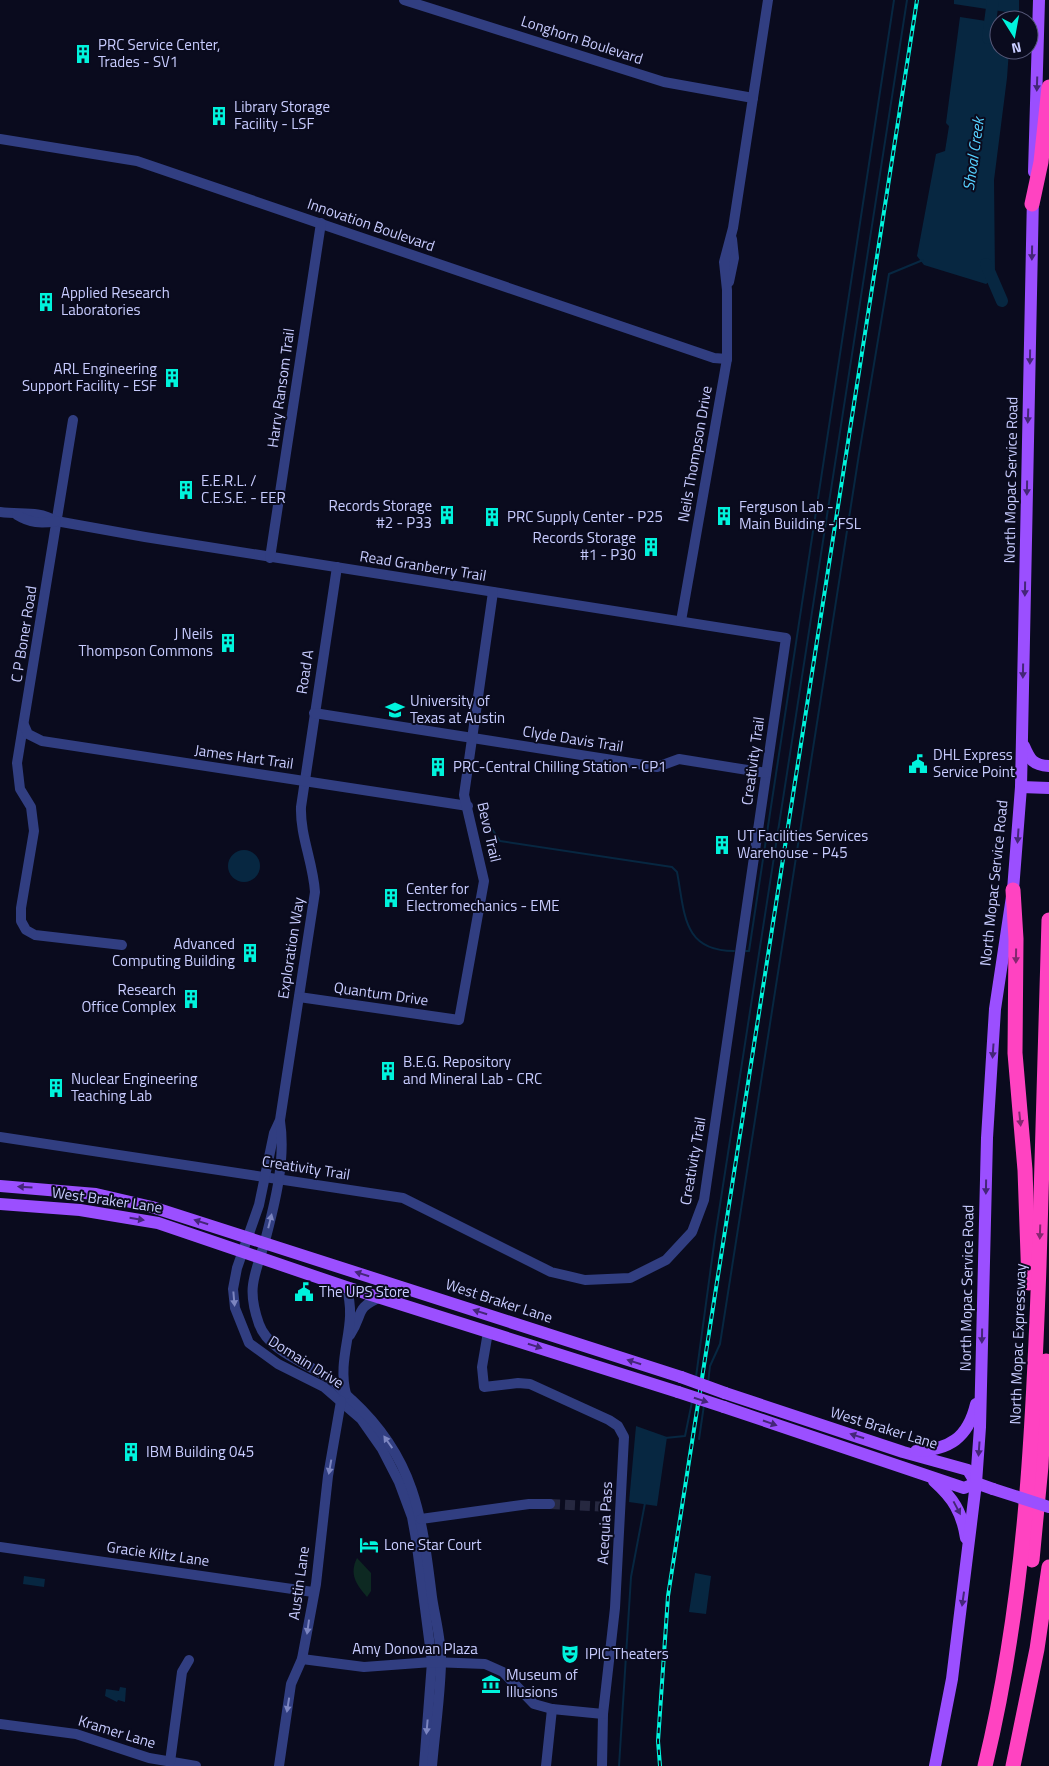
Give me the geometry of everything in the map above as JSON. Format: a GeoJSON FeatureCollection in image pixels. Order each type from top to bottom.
{"type":"FeatureCollection","features":[{"type":"Feature","properties":{"kind":"highway"},"geometry":{"type":"LineString","coordinates":[[1032,204],[1042,162],[1049,87]]}},
{"type":"Feature","properties":{"kind":"highway"},"geometry":{"type":"LineString","coordinates":[[1013,890],[1016,939],[1015,1053],[1025,1170],[1029,1288],[1036,1338]]}},
{"type":"Feature","properties":{"kind":"highway","name":"North Mopac Expressway"},"geometry":{"type":"LineString","coordinates":[[985,1766],[1003,1685],[1017,1598],[1029,1480],[1036,1338],[1049,920]]}},
{"type":"Feature","properties":{"kind":"highway"},"geometry":{"type":"LineString","coordinates":[[994,1766],[1018,1652],[1034,1539],[1044,1410],[1049,1250]]}},
{"type":"Feature","properties":{"kind":"highway"},"geometry":{"type":"LineString","coordinates":[[1013,1766],[1035,1658],[1049,1567]]}},
{"type":"Feature","properties":{"kind":"highway"},"geometry":{"type":"LineString","coordinates":[[1022,1766],[1049,1632]]}},
{"type":"Feature","properties":{"kind":"main road","name":"North Mopac Service Road"},"geometry":{"type":"LineString","coordinates":[[935,1766],[952,1679],[969,1551],[982,1485],[981,1383],[987,1138],[995,1009],[1026,787],[1022,744],[1032,204],[1039,0]]}},
{"type":"Feature","properties":{"kind":"main road"},"geometry":{"type":"LineString","coordinates":[[1022,744],[1035,765],[1049,766]]}},
{"type":"Feature","properties":{"kind":"main road"},"geometry":{"type":"LineString","coordinates":[[1026,787],[1049,788]]}},
{"type":"Feature","properties":{"kind":"main road","name":"West Braker Lane"},"geometry":{"type":"LineString","coordinates":[[0,1186],[96,1194],[152,1207],[681,1377],[903,1452],[968,1470],[982,1485]]}},
{"type":"Feature","properties":{"kind":"main road","name":"West Braker Lane"},"geometry":{"type":"LineString","coordinates":[[0,1204],[80,1210],[158,1223],[258,1258],[678,1392],[965,1488],[982,1485],[1049,1507]]}},
{"type":"Feature","properties":{"kind":"main road"},"geometry":{"type":"LineString","coordinates":[[903,1452],[936,1450],[945,1447],[964,1433],[971,1422],[981,1383]]}},
{"type":"Feature","properties":{"kind":"main road"},"geometry":{"type":"LineString","coordinates":[[928,1476],[946,1492],[960,1511],[969,1551]]}},
{"type":"Feature","properties":{"kind":"street","name":"Longhorn Boulevard"},"geometry":{"type":"LineString","coordinates":[[404,0],[664,82],[753,98]]}},
{"type":"Feature","properties":{"kind":"street","name":"Neils Thompson Drive"},"geometry":{"type":"LineString","coordinates":[[681,621],[727,359],[727,290],[734,258],[731,235],[768,0]]}},
{"type":"Feature","properties":{"kind":"street","name":"Innovation Boulevard"},"geometry":{"type":"LineString","coordinates":[[0,139],[137,161],[714,358],[727,359]]}},
{"type":"Feature","properties":{"kind":"street","name":"Harry Ransom Trail"},"geometry":{"type":"LineString","coordinates":[[270,558],[321,223]]}},
{"type":"Feature","properties":{"kind":"street","name":"C P Boner Road"},"geometry":{"type":"LineString","coordinates":[[73,420],[17,763],[20,788],[31,807],[34,830],[21,908],[21,921],[26,930],[35,935],[122,945]]}},
{"type":"Feature","properties":{"kind":"street","name":"Read Granberry Trail"},"geometry":{"type":"LineString","coordinates":[[0,512],[17,515],[28,512],[44,514],[56,521],[270,558],[786,638]]}},
{"type":"Feature","properties":{"kind":"street","name":"Road A"},"geometry":{"type":"LineString","coordinates":[[304,780],[337,567]]}},
{"type":"Feature","properties":{"kind":"street","name":"Bevo Trail"},"geometry":{"type":"LineString","coordinates":[[459,1020],[484,881],[464,795],[493,592]]}},
{"type":"Feature","properties":{"kind":"street","name":"Creativity Trail"},"geometry":{"type":"LineString","coordinates":[[0,1137],[403,1198],[551,1272],[585,1280],[630,1278],[666,1260],[692,1232],[704,1200],[786,638]]}},
{"type":"Feature","properties":{"kind":"street","name":"Clyde Davis Trail"},"geometry":{"type":"LineString","coordinates":[[314,713],[657,767],[679,759],[766,773]]}},
{"type":"Feature","properties":{"kind":"street","name":"James Hart Trail"},"geometry":{"type":"LineString","coordinates":[[24,724],[28,734],[42,741],[468,806]]}},
{"type":"Feature","properties":{"kind":"street","name":"Exploration Way"},"geometry":{"type":"LineString","coordinates":[[247,1237],[259,1205],[274,1133],[280,1120],[315,892],[311,862],[300,822],[304,780]]}},
{"type":"Feature","properties":{"kind":"street","name":"Quantum Drive"},"geometry":{"type":"LineString","coordinates":[[299,997],[459,1020]]}},
{"type":"Feature","properties":{"kind":"street","name":"Exploration Way"},"geometry":{"type":"LineString","coordinates":[[264,1242],[278,1178],[282,1134],[280,1120]]}},
{"type":"Feature","properties":{"kind":"street","name":"Domain Drive"},"geometry":{"type":"LineString","coordinates":[[247,1237],[237,1268],[233,1289],[235,1308],[249,1343],[263,1355],[327,1383]]}},
{"type":"Feature","properties":{"kind":"street","name":"Domain Drive"},"geometry":{"type":"LineString","coordinates":[[264,1242],[252,1281],[252,1300],[264,1335],[344,1398],[397,1455],[408,1476],[421,1518],[436,1662],[432,1766]]}},
{"type":"Feature","properties":{"kind":"street"},"geometry":{"type":"LineString","coordinates":[[327,1383],[343,1362],[349,1336],[352,1303],[346,1286]]}},
{"type":"Feature","properties":{"kind":"street"},"geometry":{"type":"LineString","coordinates":[[349,1336],[361,1309],[366,1303],[381,1297]]}},
{"type":"Feature","properties":{"kind":"street"},"geometry":{"type":"LineString","coordinates":[[245,1335],[260,1326]]}},
{"type":"Feature","properties":{"kind":"street","name":"Acequia Pass"},"geometry":{"type":"LineString","coordinates":[[488,1332],[482,1368],[484,1387],[518,1383],[530,1384],[618,1426],[626,1444],[615,1507],[615,1608],[603,1714],[602,1766]]}},
{"type":"Feature","properties":{"kind":"street","name":"Austin Lane"},"geometry":{"type":"LineString","coordinates":[[279,1766],[291,1684],[302,1659],[344,1398],[343,1362]]}},
{"type":"Feature","properties":{"kind":"street","name":"Domain Drive"},"geometry":{"type":"LineString","coordinates":[[371,1425],[399,1482],[412,1517],[436,1662],[424,1766]]}},
{"type":"Feature","properties":{"kind":"street"},"geometry":{"type":"LineString","coordinates":[[386,1457],[398,1469],[416,1516],[421,1518],[529,1504],[550,1504]]}},
{"type":"Feature","properties":{"kind":"street","name":"Gracie Kiltz Lane"},"geometry":{"type":"LineString","coordinates":[[0,1547],[313,1592]]}},
{"type":"Feature","properties":{"kind":"street","name":"Amy Donovan Plaza"},"geometry":{"type":"LineString","coordinates":[[302,1659],[364,1667],[436,1662],[485,1664],[503,1672],[534,1704],[552,1709],[603,1714]]}},
{"type":"Feature","properties":{"kind":"street"},"geometry":{"type":"LineString","coordinates":[[170,1762],[182,1672],[189,1660]]}},
{"type":"Feature","properties":{"kind":"street"},"geometry":{"type":"LineString","coordinates":[[546,1766],[552,1709]]}},
{"type":"Feature","properties":{"kind":"street","name":"Kramer Lane"},"geometry":{"type":"LineString","coordinates":[[0,1724],[76,1734],[137,1754],[196,1766]]}},
{"type":"Feature","properties":{"kind":"green space"},"geometry":{"type":"Polygon","coordinates":[[[357,1558],[371,1573],[371,1591],[367,1597],[355,1579],[354,1569],[357,1558]]]}},
{"type":"Feature","properties":{"kind":"water"},"geometry":{"type":"Polygon","coordinates":[[[954,0],[1019,0],[1019,10],[993,10],[954,4],[954,0]]]}},
{"type":"Feature","properties":{"kind":"water"},"geometry":{"type":"Polygon","coordinates":[[[960,17],[989,21],[989,60],[1008,60],[994,180],[995,277],[986,284],[924,265],[917,256],[936,154],[945,151],[949,126],[946,123],[960,17]]]}},
{"type":"Feature","properties":{"kind":"water"},"geometry":{"type":"Polygon","coordinates":[[[244,850],[250,851],[255,855],[259,860],[259,872],[255,877],[250,881],[244,882],[238,881],[233,877],[229,872],[228,866],[229,860],[233,855],[238,851],[244,850]]]}},
{"type":"Feature","properties":{"kind":"water"},"geometry":{"type":"Polygon","coordinates":[[[636,1426],[667,1437],[657,1506],[629,1502],[636,1426]]]}},
{"type":"Feature","properties":{"kind":"water"},"geometry":{"type":"Polygon","coordinates":[[[695,1573],[711,1576],[706,1614],[689,1612],[695,1573]]]}},
{"type":"Feature","properties":{"kind":"water"},"geometry":{"type":"Polygon","coordinates":[[[24,1576],[45,1579],[44,1587],[23,1584],[24,1576]]]}},
{"type":"Feature","properties":{"kind":"water"},"geometry":{"type":"Polygon","coordinates":[[[120,1687],[126,1688],[125,1702],[118,1700],[117,1702],[105,1696],[106,1689],[119,1691],[120,1687]]]}},
{"type":"Feature","properties":{"kind":"waterway"},"geometry":{"type":"LineString","coordinates":[[746,951],[749,951],[894,0]]}},
{"type":"Feature","properties":{"kind":"waterway"},"geometry":{"type":"LineString","coordinates":[[696,1377],[715,1237],[907,0]]}},
{"type":"Feature","properties":{"kind":"waterway","name":"Shoal Creek"},"geometry":{"type":"LineString","coordinates":[[988,38],[993,0]]}},
{"type":"Feature","properties":{"kind":"waterway"},"geometry":{"type":"LineString","coordinates":[[708,1383],[710,1366],[720,1344],[859,454],[889,274],[923,260]]}},
{"type":"Feature","properties":{"kind":"waterway","name":"Shoal Creek"},"geometry":{"type":"LineString","coordinates":[[986,264],[1002,301]]}},
{"type":"Feature","properties":{"kind":"waterway"},"geometry":{"type":"LineString","coordinates":[[486,820],[500,841],[672,867],[677,872],[685,915],[695,937],[704,944],[717,949],[734,951]]}},
{"type":"Feature","properties":{"kind":"waterway"},"geometry":{"type":"LineString","coordinates":[[665,1438],[685,1436],[692,1402]]}},
{"type":"Feature","properties":{"kind":"waterway"},"geometry":{"type":"LineString","coordinates":[[699,1439],[704,1405]]}},
{"type":"Feature","properties":{"kind":"waterway"},"geometry":{"type":"LineString","coordinates":[[619,1766],[631,1577],[645,1503]]}},
{"type":"Feature","properties":{"kind":"tunnel"},"geometry":{"type":"LineString","coordinates":[[550,1504],[610,1507]]}},
{"type":"Feature","properties":{"kind":"railway"},"geometry":{"type":"LineString","coordinates":[[660,1766],[658,1741],[668,1596],[917,0]]}},
{"type":"Feature","properties":{"kind":"place","name":"PRC Service Center, Trades - SV1"},"geometry":{"type":"Point","coordinates":[83,54]}},
{"type":"Feature","properties":{"kind":"place","name":"Library Storage Facility - LSF"},"geometry":{"type":"Point","coordinates":[219,116]}},
{"type":"Feature","properties":{"kind":"place","name":"Applied Research Laboratories"},"geometry":{"type":"Point","coordinates":[46,302]}},
{"type":"Feature","properties":{"kind":"place","name":"ARL Engineering Support Facility - ESF"},"geometry":{"type":"Point","coordinates":[172,378]}},
{"type":"Feature","properties":{"kind":"place","name":"E.E.R.L. / C.E.S.E. - EER"},"geometry":{"type":"Point","coordinates":[186,490]}},
{"type":"Feature","properties":{"kind":"place","name":"Records Storage #2 - P33"},"geometry":{"type":"Point","coordinates":[447,515]}},
{"type":"Feature","properties":{"kind":"place","name":"Ferguson Lab - Main Building - FSL"},"geometry":{"type":"Point","coordinates":[724,516]}},
{"type":"Feature","properties":{"kind":"place","name":"PRC Supply Center - P25"},"geometry":{"type":"Point","coordinates":[492,517]}},
{"type":"Feature","properties":{"kind":"place","name":"Records Storage #1 - P30"},"geometry":{"type":"Point","coordinates":[651,547]}},
{"type":"Feature","properties":{"kind":"place","name":"J Neils Thompson Commons"},"geometry":{"type":"Point","coordinates":[228,643]}},
{"type":"Feature","properties":{"kind":"place","name":"University of Texas at Austin"},"geometry":{"type":"Point","coordinates":[395,710]}},
{"type":"Feature","properties":{"kind":"place","name":"DHL Express Service Point"},"geometry":{"type":"Point","coordinates":[918,764]}},
{"type":"Feature","properties":{"kind":"place","name":"PRC-Central Chilling Station - CP1"},"geometry":{"type":"Point","coordinates":[438,767]}},
{"type":"Feature","properties":{"kind":"place","name":"UT Facilities Services Warehouse - P45"},"geometry":{"type":"Point","coordinates":[722,845]}},
{"type":"Feature","properties":{"kind":"place","name":"Center for Electromechanics - EME"},"geometry":{"type":"Point","coordinates":[391,898]}},
{"type":"Feature","properties":{"kind":"place","name":"Advanced Computing Building"},"geometry":{"type":"Point","coordinates":[250,953]}},
{"type":"Feature","properties":{"kind":"place","name":"Research Office Complex"},"geometry":{"type":"Point","coordinates":[191,999]}},
{"type":"Feature","properties":{"kind":"place","name":"B.E.G. Repository and Mineral Lab - CRC"},"geometry":{"type":"Point","coordinates":[388,1071]}},
{"type":"Feature","properties":{"kind":"place","name":"Nuclear Engineering Teaching Lab"},"geometry":{"type":"Point","coordinates":[56,1088]}},
{"type":"Feature","properties":{"kind":"place","name":"The UPS Store"},"geometry":{"type":"Point","coordinates":[304,1292]}},
{"type":"Feature","properties":{"kind":"place","name":"IBM Building 045"},"geometry":{"type":"Point","coordinates":[131,1452]}},
{"type":"Feature","properties":{"kind":"place","name":"Lone Star Court"},"geometry":{"type":"Point","coordinates":[369,1545]}},
{"type":"Feature","properties":{"kind":"place","name":"IPIC Theaters"},"geometry":{"type":"Point","coordinates":[570,1654]}},
{"type":"Feature","properties":{"kind":"place","name":"Museum of Illusions"},"geometry":{"type":"Point","coordinates":[491,1684]}}]}
